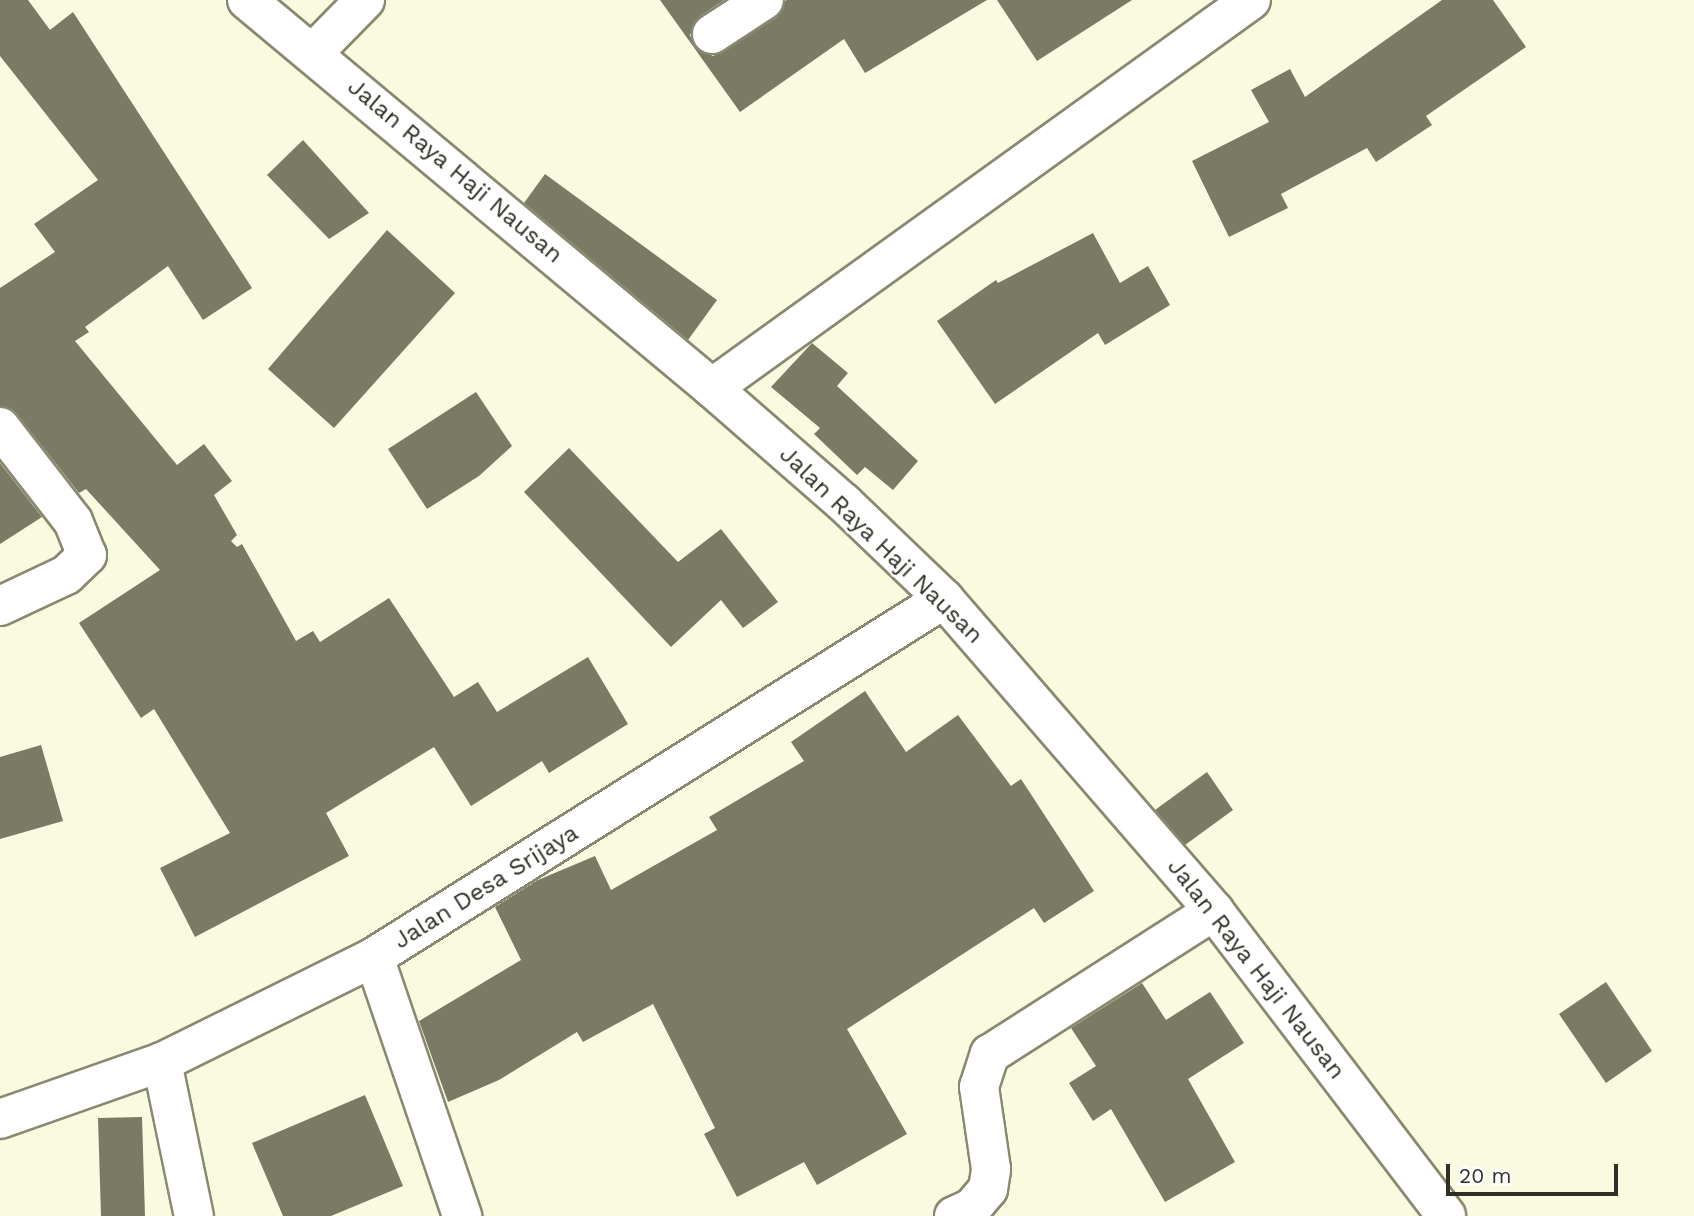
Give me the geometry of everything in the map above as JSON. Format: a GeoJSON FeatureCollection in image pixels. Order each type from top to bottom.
{"type":"FeatureCollection","features":[{"type":"Feature","properties":{"kind":"street","name":"Jalan Raya Haji Nausan"},"geometry":{"type":"LineString","coordinates":[[247,0],[314,52],[712,388],[844,503],[944,599],[1214,911],[1446,1216]]}},
{"type":"Feature","properties":{"kind":"street"},"geometry":{"type":"LineString","coordinates":[[314,52],[365,0]]}},
{"type":"Feature","properties":{"kind":"street"},"geometry":{"type":"LineString","coordinates":[[712,34],[764,0]]}},
{"type":"Feature","properties":{"kind":"street"},"geometry":{"type":"LineString","coordinates":[[712,388],[1251,0]]}},
{"type":"Feature","properties":{"kind":"street"},"geometry":{"type":"LineString","coordinates":[[0,427],[73,521],[87,555],[66,575],[0,606]]}},
{"type":"Feature","properties":{"kind":"street","name":"Jalan Desa Srijaya"},"geometry":{"type":"LineString","coordinates":[[0,1119],[162,1062],[374,957],[944,599]]}},
{"type":"Feature","properties":{"kind":"street"},"geometry":{"type":"LineString","coordinates":[[954,1216],[972,1209],[988,1189],[991,1169],[979,1087],[990,1054],[1214,911]]}},
{"type":"Feature","properties":{"kind":"street"},"geometry":{"type":"LineString","coordinates":[[374,957],[462,1216]]}},
{"type":"Feature","properties":{"kind":"street"},"geometry":{"type":"LineString","coordinates":[[162,1062],[194,1216]]}},
{"type":"Feature","properties":{"kind":"building"},"geometry":{"type":"Polygon","coordinates":[[[0,0],[28,0],[50,30],[73,12],[252,288],[203,320],[168,266],[85,327],[89,332],[75,341],[177,465],[204,444],[232,481],[214,495],[237,535],[231,541],[237,547],[242,544],[296,641],[313,631],[320,642],[389,598],[454,697],[478,682],[497,712],[588,657],[628,724],[549,773],[542,761],[471,806],[434,747],[326,813],[349,856],[195,937],[160,868],[230,833],[154,709],[141,718],[79,623],[160,570],[86,489],[79,493],[17,414],[0,406],[0,288],[55,252],[34,224],[98,180],[0,56],[0,0]]]}},
{"type":"Feature","properties":{"kind":"building"},"geometry":{"type":"Polygon","coordinates":[[[660,0],[724,0],[700,16],[690,35],[694,46],[713,56],[776,18],[786,0],[987,0],[865,73],[844,39],[740,112],[660,0]]]}},
{"type":"Feature","properties":{"kind":"building"},"geometry":{"type":"Polygon","coordinates":[[[997,0],[1132,0],[1037,61],[997,0]]]}},
{"type":"Feature","properties":{"kind":"building"},"geometry":{"type":"Polygon","coordinates":[[[1442,0],[1493,0],[1526,47],[1426,116],[1432,125],[1376,162],[1367,148],[1281,194],[1288,208],[1229,237],[1192,161],[1269,122],[1251,90],[1290,69],[1305,97],[1442,0]]]}},
{"type":"Feature","properties":{"kind":"building"},"geometry":{"type":"Polygon","coordinates":[[[303,140],[369,213],[329,239],[267,175],[303,140]]]}},
{"type":"Feature","properties":{"kind":"building"},"geometry":{"type":"Polygon","coordinates":[[[545,174],[717,300],[688,340],[524,203],[545,174]]]}},
{"type":"Feature","properties":{"kind":"building"},"geometry":{"type":"Polygon","coordinates":[[[387,230],[455,293],[334,428],[268,369],[387,230]]]}},
{"type":"Feature","properties":{"kind":"building"},"geometry":{"type":"Polygon","coordinates":[[[1093,233],[1120,283],[1148,266],[1170,305],[1105,345],[1098,333],[995,404],[937,321],[996,280],[998,283],[1093,233]]]}},
{"type":"Feature","properties":{"kind":"building"},"geometry":{"type":"Polygon","coordinates":[[[812,343],[848,373],[837,386],[918,461],[893,490],[865,467],[857,475],[814,434],[820,428],[771,387],[812,343]]]}},
{"type":"Feature","properties":{"kind":"building"},"geometry":{"type":"Polygon","coordinates":[[[476,392],[512,446],[479,476],[427,509],[388,449],[476,392]]]}},
{"type":"Feature","properties":{"kind":"building"},"geometry":{"type":"Polygon","coordinates":[[[569,448],[678,562],[721,529],[778,602],[743,628],[721,600],[671,647],[524,492],[569,448]]]}},
{"type":"Feature","properties":{"kind":"building"},"geometry":{"type":"Polygon","coordinates":[[[0,463],[42,517],[0,544],[0,463]]]}},
{"type":"Feature","properties":{"kind":"building"},"geometry":{"type":"Polygon","coordinates":[[[865,691],[906,752],[958,715],[1011,786],[1021,779],[1094,891],[1044,923],[1034,908],[847,1029],[907,1134],[817,1185],[804,1162],[737,1197],[704,1134],[715,1128],[653,1004],[583,1042],[577,1032],[499,1080],[448,1102],[419,1021],[521,960],[495,907],[538,880],[595,856],[611,890],[717,830],[709,817],[804,761],[791,742],[865,691]]]}},
{"type":"Feature","properties":{"kind":"building"},"geometry":{"type":"Polygon","coordinates":[[[41,745],[63,821],[0,839],[0,757],[41,745]]]}},
{"type":"Feature","properties":{"kind":"building"},"geometry":{"type":"Polygon","coordinates":[[[1207,772],[1233,810],[1185,845],[1155,810],[1207,772]]]}},
{"type":"Feature","properties":{"kind":"building"},"geometry":{"type":"Polygon","coordinates":[[[1606,982],[1652,1051],[1606,1083],[1559,1014],[1606,982]]]}},
{"type":"Feature","properties":{"kind":"building"},"geometry":{"type":"Polygon","coordinates":[[[1142,983],[1166,1020],[1210,992],[1244,1043],[1188,1079],[1235,1162],[1165,1202],[1111,1109],[1093,1121],[1069,1083],[1096,1066],[1071,1028],[1142,983]]]}},
{"type":"Feature","properties":{"kind":"building"},"geometry":{"type":"Polygon","coordinates":[[[365,1095],[403,1186],[331,1216],[283,1216],[252,1143],[365,1095]]]}},
{"type":"Feature","properties":{"kind":"building"},"geometry":{"type":"Polygon","coordinates":[[[142,1117],[145,1216],[101,1216],[98,1118],[142,1117]]]}}]}
